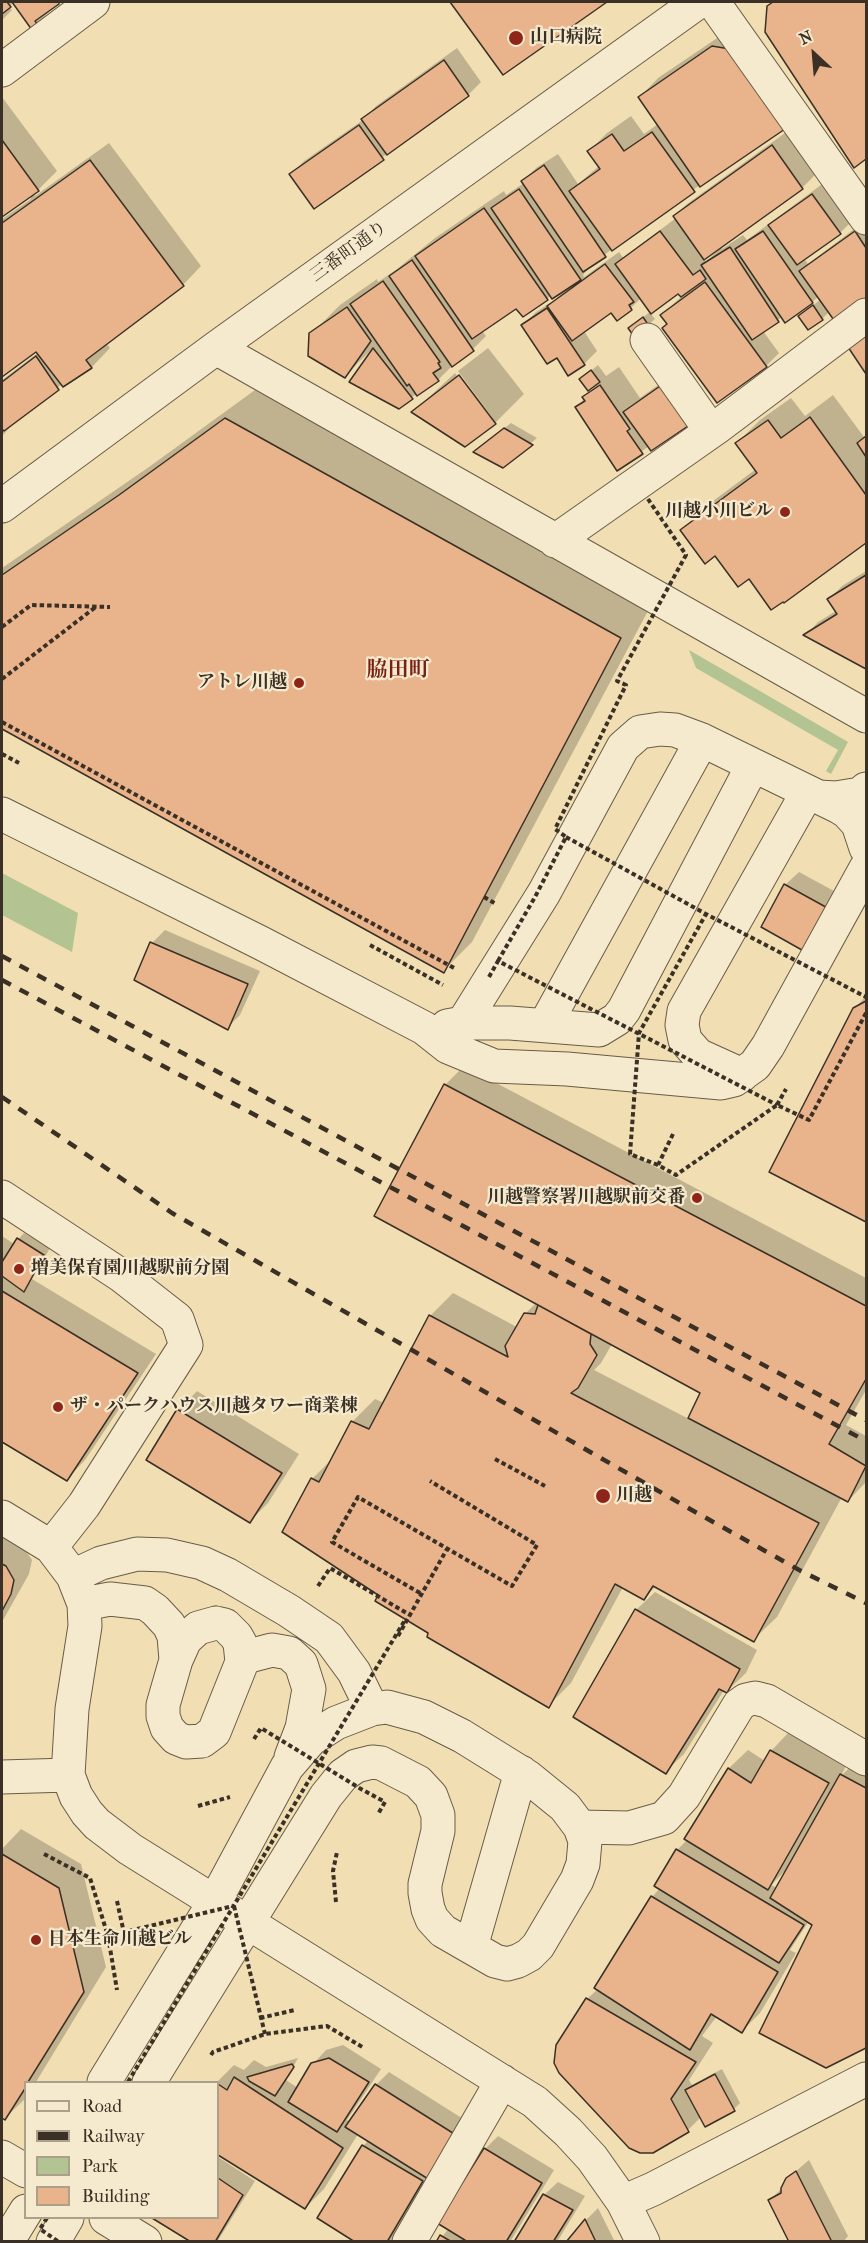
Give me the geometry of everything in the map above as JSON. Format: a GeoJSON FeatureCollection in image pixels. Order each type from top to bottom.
{"type":"FeatureCollection","features":[{"type":"Feature","properties":{"kind":"street"},"geometry":{"type":"LineString","coordinates":[[2,70],[93,2]]}},
{"type":"Feature","properties":{"kind":"street","name":"三番町通り"},"geometry":{"type":"LineString","coordinates":[[2,506],[216,348],[698,2]]}},
{"type":"Feature","properties":{"kind":"street"},"geometry":{"type":"LineString","coordinates":[[714,2],[867,219]]}},
{"type":"Feature","properties":{"kind":"street"},"geometry":{"type":"LineString","coordinates":[[555,541],[711,431],[867,315]]}},
{"type":"Feature","properties":{"kind":"street"},"geometry":{"type":"LineString","coordinates":[[647,340],[711,431]]}},
{"type":"Feature","properties":{"kind":"street"},"geometry":{"type":"LineString","coordinates":[[216,348],[867,716]]}},
{"type":"Feature","properties":{"kind":"street"},"geometry":{"type":"LineString","coordinates":[[462,1023],[543,893],[623,747],[640,732],[660,729],[675,730],[702,740],[839,807],[854,818],[867,848]]}},
{"type":"Feature","properties":{"kind":"street"},"geometry":{"type":"LineString","coordinates":[[545,1025],[702,740]]}},
{"type":"Feature","properties":{"kind":"street"},"geometry":{"type":"LineString","coordinates":[[424,1028],[462,1023],[510,1023],[599,1030],[608,1026],[624,1010],[753,765]]}},
{"type":"Feature","properties":{"kind":"street"},"geometry":{"type":"LineString","coordinates":[[812,795],[836,798],[860,794],[867,789]]}},
{"type":"Feature","properties":{"kind":"street"},"geometry":{"type":"LineString","coordinates":[[742,1075],[698,1055],[685,1040],[682,1025],[684,1011],[812,795]]}},
{"type":"Feature","properties":{"kind":"street"},"geometry":{"type":"LineString","coordinates":[[2,814],[261,943],[424,1028],[448,1047],[494,1065],[721,1083],[734,1080],[755,1065],[768,1046],[864,867]]}},
{"type":"Feature","properties":{"kind":"street"},"geometry":{"type":"LineString","coordinates":[[2,1197],[122,1276],[177,1319],[186,1346],[84,1505],[51,1548]]}},
{"type":"Feature","properties":{"kind":"street"},"geometry":{"type":"LineString","coordinates":[[2,1517],[51,1548],[78,1590],[85,1626],[72,1709],[68,1775],[76,1796],[97,1824],[130,1849],[232,1909],[535,2102],[592,2158],[623,2202],[642,2241]]}},
{"type":"Feature","properties":{"kind":"street"},"geometry":{"type":"LineString","coordinates":[[78,1590],[101,1563],[137,1554],[167,1555],[202,1563],[228,1575],[289,1611],[329,1638],[348,1662],[372,1709]]}},
{"type":"Feature","properties":{"kind":"street"},"geometry":{"type":"LineString","coordinates":[[78,1590],[110,1599],[145,1603],[155,1610],[169,1625],[174,1636],[176,1660]]}},
{"type":"Feature","properties":{"kind":"street"},"geometry":{"type":"LineString","coordinates":[[149,2081],[232,1909],[302,1728],[308,1704],[309,1689],[301,1664],[289,1653],[272,1650],[249,1656],[242,1662],[214,1732],[207,1739],[192,1743],[176,1738],[167,1728],[163,1716],[163,1705],[176,1660],[185,1640],[191,1633],[198,1628],[216,1623],[225,1625],[240,1643],[242,1662]]}},
{"type":"Feature","properties":{"kind":"street"},"geometry":{"type":"LineString","coordinates":[[580,1827],[629,1828],[664,1818],[684,1796],[739,1705],[746,1700],[755,1698],[767,1701],[867,1760]]}},
{"type":"Feature","properties":{"kind":"street"},"geometry":{"type":"LineString","coordinates":[[105,2081],[232,1909],[335,1783],[356,1766],[372,1762],[381,1763],[418,1782],[431,1796],[438,1815],[438,1831],[426,1884],[426,1903],[437,1926],[495,1961],[507,1964],[518,1961],[538,1946],[584,1864],[585,1841],[580,1827],[565,1807],[548,1791],[462,1736],[424,1717],[387,1707],[356,1714],[311,1739],[287,1767]]}},
{"type":"Feature","properties":{"kind":"street"},"geometry":{"type":"LineString","coordinates":[[471,1947],[521,1772]]}},
{"type":"Feature","properties":{"kind":"street"},"geometry":{"type":"LineString","coordinates":[[2,1777],[68,1775]]}},
{"type":"Feature","properties":{"kind":"street"},"geometry":{"type":"LineString","coordinates":[[623,2202],[653,2189],[867,2079]]}},
{"type":"Feature","properties":{"kind":"street"},"geometry":{"type":"LineString","coordinates":[[409,2241],[502,2081]]}},
{"type":"Feature","properties":{"kind":"street"},"geometry":{"type":"LineString","coordinates":[[2,2157],[24,2170]]}},
{"type":"Feature","properties":{"kind":"street"},"geometry":{"type":"LineString","coordinates":[[7,2241],[24,2214]]}},
{"type":"Feature","properties":{"kind":"street"},"geometry":{"type":"LineString","coordinates":[[53,2241],[66,2219]]}},
{"type":"Feature","properties":{"kind":"street"},"geometry":{"type":"LineString","coordinates":[[109,2219],[145,2241]]}},
{"type":"Feature","properties":{"kind":"path"},"geometry":{"type":"LineString","coordinates":[[648,500],[686,555],[617,681],[626,685],[555,830],[706,914],[867,997]]}},
{"type":"Feature","properties":{"kind":"path"},"geometry":{"type":"LineString","coordinates":[[2,627],[31,605],[110,607]]}},
{"type":"Feature","properties":{"kind":"path"},"geometry":{"type":"LineString","coordinates":[[2,679],[97,606]]}},
{"type":"Feature","properties":{"kind":"path"},"geometry":{"type":"LineString","coordinates":[[2,722],[456,969]]}},
{"type":"Feature","properties":{"kind":"path"},"geometry":{"type":"LineString","coordinates":[[2,754],[19,763]]}},
{"type":"Feature","properties":{"kind":"path"},"geometry":{"type":"LineString","coordinates":[[489,976],[535,897],[566,837]]}},
{"type":"Feature","properties":{"kind":"path"},"geometry":{"type":"LineString","coordinates":[[706,914],[639,1033],[630,1154],[676,1175],[777,1105],[788,1086]]}},
{"type":"Feature","properties":{"kind":"path"},"geometry":{"type":"LineString","coordinates":[[370,945],[448,987]]}},
{"type":"Feature","properties":{"kind":"path"},"geometry":{"type":"LineString","coordinates":[[498,961],[777,1105],[809,1119],[867,1013]]}},
{"type":"Feature","properties":{"kind":"path"},"geometry":{"type":"LineString","coordinates":[[658,1165],[673,1134]]}},
{"type":"Feature","properties":{"kind":"path"},"geometry":{"type":"LineString","coordinates":[[495,1459],[545,1486]]}},
{"type":"Feature","properties":{"kind":"path"},"geometry":{"type":"LineString","coordinates":[[420,1593],[332,1542],[358,1497],[513,1586],[537,1545],[430,1481]]}},
{"type":"Feature","properties":{"kind":"path"},"geometry":{"type":"LineString","coordinates":[[398,1636],[447,1548]]}},
{"type":"Feature","properties":{"kind":"path"},"geometry":{"type":"LineString","coordinates":[[318,1587],[330,1568],[410,1615]]}},
{"type":"Feature","properties":{"kind":"path"},"geometry":{"type":"LineString","coordinates":[[129,2081],[405,1620]]}},
{"type":"Feature","properties":{"kind":"path"},"geometry":{"type":"LineString","coordinates":[[254,1739],[261,1728],[385,1802],[378,1814]]}},
{"type":"Feature","properties":{"kind":"path"},"geometry":{"type":"LineString","coordinates":[[44,1854],[90,1878],[108,1936],[119,1998]]}},
{"type":"Feature","properties":{"kind":"path"},"geometry":{"type":"LineString","coordinates":[[117,1901],[124,1933]]}},
{"type":"Feature","properties":{"kind":"path"},"geometry":{"type":"LineString","coordinates":[[108,1936],[232,1909]]}},
{"type":"Feature","properties":{"kind":"path"},"geometry":{"type":"LineString","coordinates":[[232,1909],[265,2034]]}},
{"type":"Feature","properties":{"kind":"path"},"geometry":{"type":"LineString","coordinates":[[260,2018],[295,2010]]}},
{"type":"Feature","properties":{"kind":"path"},"geometry":{"type":"LineString","coordinates":[[207,2061],[213,2052],[265,2034],[327,2026],[364,2048]]}},
{"type":"Feature","properties":{"kind":"path"},"geometry":{"type":"LineString","coordinates":[[46,2219],[40,2229],[59,2241]]}},
{"type":"Feature","properties":{"kind":"green space"},"geometry":{"type":"Polygon","coordinates":[[[689,650],[848,742],[831,774],[826,771],[838,750],[696,668],[689,650]]]}},
{"type":"Feature","properties":{"kind":"green space"},"geometry":{"type":"Polygon","coordinates":[[[2,873],[78,913],[72,952],[2,915],[2,873]]]}},
{"type":"Feature","properties":{"kind":"building"},"geometry":{"type":"Polygon","coordinates":[[[2,2],[7,2],[11,7],[2,14],[2,2]]]}},
{"type":"Feature","properties":{"kind":"building"},"geometry":{"type":"Polygon","coordinates":[[[12,2],[59,2],[59,4],[35,21],[38,25],[32,30],[12,2]]]}},
{"type":"Feature","properties":{"kind":"building","name":"山口病院"},"geometry":{"type":"Polygon","coordinates":[[[450,2],[607,2],[503,75],[450,2]]]}},
{"type":"Feature","properties":{"kind":"building"},"geometry":{"type":"Polygon","coordinates":[[[773,2],[866,2],[866,159],[854,168],[765,32],[767,6],[773,2]]]}},
{"type":"Feature","properties":{"kind":"building"},"geometry":{"type":"Polygon","coordinates":[[[712,46],[730,49],[785,129],[700,187],[638,97],[712,46]]]}},
{"type":"Feature","properties":{"kind":"building"},"geometry":{"type":"Polygon","coordinates":[[[444,60],[469,96],[387,155],[361,119],[444,60]]]}},
{"type":"Feature","properties":{"kind":"building"},"geometry":{"type":"Polygon","coordinates":[[[359,125],[384,160],[314,209],[289,174],[359,125]]]}},
{"type":"Feature","properties":{"kind":"building"},"geometry":{"type":"Polygon","coordinates":[[[652,132],[695,192],[612,251],[569,191],[600,169],[587,151],[612,134],[624,151],[652,132]]]}},
{"type":"Feature","properties":{"kind":"building"},"geometry":{"type":"Polygon","coordinates":[[[2,140],[39,191],[2,217],[2,140]]]}},
{"type":"Feature","properties":{"kind":"building"},"geometry":{"type":"Polygon","coordinates":[[[772,145],[803,189],[704,260],[673,216],[772,145]]]}},
{"type":"Feature","properties":{"kind":"building"},"geometry":{"type":"Polygon","coordinates":[[[90,160],[184,286],[86,360],[92,368],[63,387],[36,352],[2,377],[2,223],[90,160]]]}},
{"type":"Feature","properties":{"kind":"building"},"geometry":{"type":"Polygon","coordinates":[[[544,165],[606,257],[583,272],[521,181],[544,165]]]}},
{"type":"Feature","properties":{"kind":"building"},"geometry":{"type":"Polygon","coordinates":[[[519,189],[581,280],[552,299],[491,208],[519,189]]]}},
{"type":"Feature","properties":{"kind":"building"},"geometry":{"type":"Polygon","coordinates":[[[812,194],[841,234],[797,265],[768,225],[812,194]]]}},
{"type":"Feature","properties":{"kind":"building"},"geometry":{"type":"Polygon","coordinates":[[[484,208],[548,300],[523,317],[516,309],[472,339],[415,256],[484,208]]]}},
{"type":"Feature","properties":{"kind":"building"},"geometry":{"type":"Polygon","coordinates":[[[660,231],[693,275],[700,270],[706,279],[681,297],[678,294],[651,314],[615,264],[660,231]]]}},
{"type":"Feature","properties":{"kind":"building"},"geometry":{"type":"Polygon","coordinates":[[[763,231],[813,303],[785,323],[735,249],[763,231]]]}},
{"type":"Feature","properties":{"kind":"building"},"geometry":{"type":"Polygon","coordinates":[[[855,231],[866,248],[866,302],[836,323],[799,271],[855,231]]]}},
{"type":"Feature","properties":{"kind":"building"},"geometry":{"type":"Polygon","coordinates":[[[730,247],[779,322],[752,340],[701,265],[730,247]]]}},
{"type":"Feature","properties":{"kind":"building"},"geometry":{"type":"Polygon","coordinates":[[[412,260],[474,351],[452,367],[389,276],[412,260]]]}},
{"type":"Feature","properties":{"kind":"building"},"geometry":{"type":"Polygon","coordinates":[[[605,264],[634,302],[629,305],[632,310],[617,321],[611,313],[572,341],[547,306],[605,264]]]}},
{"type":"Feature","properties":{"kind":"building"},"geometry":{"type":"Polygon","coordinates":[[[383,281],[440,362],[438,363],[441,368],[433,373],[439,381],[417,396],[409,384],[407,386],[350,304],[383,281]]]}},
{"type":"Feature","properties":{"kind":"building"},"geometry":{"type":"Polygon","coordinates":[[[705,282],[767,367],[717,403],[662,328],[667,324],[660,315],[705,282]]]}},
{"type":"Feature","properties":{"kind":"building"},"geometry":{"type":"Polygon","coordinates":[[[813,305],[823,320],[808,330],[798,316],[813,305]]]}},
{"type":"Feature","properties":{"kind":"building"},"geometry":{"type":"Polygon","coordinates":[[[347,307],[371,341],[345,378],[308,356],[309,333],[347,307]]]}},
{"type":"Feature","properties":{"kind":"building"},"geometry":{"type":"Polygon","coordinates":[[[547,308],[585,365],[568,376],[557,358],[547,364],[521,325],[547,308]]]}},
{"type":"Feature","properties":{"kind":"building"},"geometry":{"type":"Polygon","coordinates":[[[643,317],[649,326],[635,338],[628,328],[643,317]]]}},
{"type":"Feature","properties":{"kind":"building"},"geometry":{"type":"Polygon","coordinates":[[[866,334],[866,374],[848,347],[866,334]]]}},
{"type":"Feature","properties":{"kind":"building"},"geometry":{"type":"Polygon","coordinates":[[[373,348],[413,399],[399,409],[349,382],[373,348]]]}},
{"type":"Feature","properties":{"kind":"building"},"geometry":{"type":"Polygon","coordinates":[[[36,356],[59,390],[4,431],[2,429],[2,382],[36,356]]]}},
{"type":"Feature","properties":{"kind":"building"},"geometry":{"type":"Polygon","coordinates":[[[591,370],[600,382],[588,391],[579,379],[591,370]]]}},
{"type":"Feature","properties":{"kind":"building"},"geometry":{"type":"Polygon","coordinates":[[[459,375],[496,424],[465,447],[411,412],[459,375]]]}},
{"type":"Feature","properties":{"kind":"building"},"geometry":{"type":"Polygon","coordinates":[[[663,384],[691,424],[651,451],[623,412],[663,384]]]}},
{"type":"Feature","properties":{"kind":"building"},"geometry":{"type":"Polygon","coordinates":[[[600,385],[630,429],[627,431],[643,454],[617,471],[575,407],[585,401],[582,397],[600,385]]]}},
{"type":"Feature","properties":{"kind":"building","name":"川越小川ビル"},"geometry":{"type":"Polygon","coordinates":[[[810,417],[866,495],[866,543],[771,610],[749,579],[738,587],[715,556],[705,564],[680,530],[757,473],[735,443],[768,420],[781,438],[810,417]]]}},
{"type":"Feature","properties":{"kind":"building","name":"アトレ川越"},"geometry":{"type":"Polygon","coordinates":[[[225,418],[621,638],[444,973],[2,729],[2,575],[119,495],[225,418]]]}},
{"type":"Feature","properties":{"kind":"building"},"geometry":{"type":"Polygon","coordinates":[[[504,428],[533,445],[503,468],[473,452],[504,428]]]}},
{"type":"Feature","properties":{"kind":"building"},"geometry":{"type":"Polygon","coordinates":[[[866,436],[866,457],[857,443],[866,436]]]}},
{"type":"Feature","properties":{"kind":"building"},"geometry":{"type":"Polygon","coordinates":[[[866,575],[866,669],[803,635],[837,614],[827,599],[866,575]]]}},
{"type":"Feature","properties":{"kind":"building"},"geometry":{"type":"Polygon","coordinates":[[[784,884],[833,911],[809,954],[761,927],[784,884]]]}},
{"type":"Feature","properties":{"kind":"building"},"geometry":{"type":"Polygon","coordinates":[[[150,942],[248,984],[228,1030],[134,980],[150,942]]]}},
{"type":"Feature","properties":{"kind":"building"},"geometry":{"type":"Polygon","coordinates":[[[866,1001],[866,1222],[769,1172],[853,1008],[866,1001]]]}},
{"type":"Feature","properties":{"kind":"building"},"geometry":{"type":"Polygon","coordinates":[[[444,1084],[866,1306],[866,1379],[829,1444],[866,1466],[848,1502],[688,1418],[700,1393],[374,1216],[444,1084]]]}},
{"type":"Feature","properties":{"kind":"building","name":"増美保育園川越駅前分園"},"geometry":{"type":"Polygon","coordinates":[[[17,1238],[44,1255],[24,1292],[2,1276],[2,1262],[17,1238]]]}},
{"type":"Feature","properties":{"kind":"building","name":"ザ・パークハウス川越タワー商業棟"},"geometry":{"type":"Polygon","coordinates":[[[2,1291],[138,1373],[67,1481],[2,1442],[2,1291]]]}},
{"type":"Feature","properties":{"kind":"building"},"geometry":{"type":"Polygon","coordinates":[[[538,1305],[591,1334],[590,1344],[597,1355],[578,1388],[571,1393],[819,1523],[754,1642],[653,1586],[644,1600],[615,1584],[549,1708],[427,1637],[428,1633],[375,1601],[378,1595],[282,1532],[311,1478],[319,1482],[351,1421],[369,1429],[429,1315],[508,1357],[505,1346],[524,1313],[535,1314],[538,1305]]]}},
{"type":"Feature","properties":{"kind":"building"},"geometry":{"type":"Polygon","coordinates":[[[177,1409],[282,1473],[250,1523],[146,1460],[177,1409]]]}},
{"type":"Feature","properties":{"kind":"building"},"geometry":{"type":"Polygon","coordinates":[[[2,1564],[6,1566],[14,1580],[11,1594],[2,1611],[2,1564]]]}},
{"type":"Feature","properties":{"kind":"building"},"geometry":{"type":"Polygon","coordinates":[[[635,1609],[740,1669],[727,1693],[719,1689],[666,1774],[573,1717],[635,1609]]]}},
{"type":"Feature","properties":{"kind":"building"},"geometry":{"type":"Polygon","coordinates":[[[770,1750],[829,1783],[768,1890],[684,1839],[728,1768],[751,1783],[770,1750]]]}},
{"type":"Feature","properties":{"kind":"building"},"geometry":{"type":"Polygon","coordinates":[[[840,1774],[866,1788],[866,2048],[826,2068],[759,2033],[812,1925],[770,1898],[840,1774]]]}},
{"type":"Feature","properties":{"kind":"building"},"geometry":{"type":"Polygon","coordinates":[[[676,1849],[804,1925],[779,1963],[654,1886],[676,1849]]]}},
{"type":"Feature","properties":{"kind":"building","name":"日本生命川越ビル"},"geometry":{"type":"Polygon","coordinates":[[[2,1854],[59,1888],[84,1992],[29,2081],[24,2081],[24,2090],[5,2120],[2,2118],[2,1854]]]}},
{"type":"Feature","properties":{"kind":"building"},"geometry":{"type":"Polygon","coordinates":[[[651,1896],[778,1972],[742,2033],[711,2014],[690,2050],[594,1988],[651,1896]]]}},
{"type":"Feature","properties":{"kind":"building"},"geometry":{"type":"Polygon","coordinates":[[[586,1998],[696,2062],[671,2099],[689,2132],[653,2153],[640,2153],[629,2148],[559,2073],[554,2063],[556,2045],[586,1998]]]}},
{"type":"Feature","properties":{"kind":"building"},"geometry":{"type":"Polygon","coordinates":[[[329,2058],[369,2082],[337,2132],[288,2102],[311,2063],[329,2058]]]}},
{"type":"Feature","properties":{"kind":"building"},"geometry":{"type":"Polygon","coordinates":[[[292,2064],[294,2067],[275,2096],[249,2081],[247,2077],[292,2064]]]}},
{"type":"Feature","properties":{"kind":"building"},"geometry":{"type":"Polygon","coordinates":[[[715,2074],[735,2111],[705,2127],[685,2090],[715,2074]]]}},
{"type":"Feature","properties":{"kind":"building"},"geometry":{"type":"Polygon","coordinates":[[[234,2077],[343,2148],[305,2209],[219,2156],[219,2085],[227,2090],[234,2077]]]}},
{"type":"Feature","properties":{"kind":"building"},"geometry":{"type":"Polygon","coordinates":[[[375,2084],[456,2135],[433,2182],[345,2127],[375,2084]]]}},
{"type":"Feature","properties":{"kind":"building"},"geometry":{"type":"Polygon","coordinates":[[[362,2145],[423,2181],[387,2242],[355,2242],[317,2218],[362,2145]]]}},
{"type":"Feature","properties":{"kind":"building"},"geometry":{"type":"Polygon","coordinates":[[[484,2148],[542,2183],[506,2242],[468,2242],[437,2223],[484,2148]]]}},
{"type":"Feature","properties":{"kind":"building"},"geometry":{"type":"Polygon","coordinates":[[[796,2171],[832,2242],[789,2242],[768,2200],[781,2193],[786,2178],[796,2171]]]}},
{"type":"Feature","properties":{"kind":"building"},"geometry":{"type":"Polygon","coordinates":[[[219,2179],[243,2195],[215,2242],[191,2242],[154,2219],[219,2219],[219,2179]]]}},
{"type":"Feature","properties":{"kind":"building"},"geometry":{"type":"Polygon","coordinates":[[[543,2194],[573,2210],[553,2242],[514,2242],[543,2194]]]}},
{"type":"Feature","properties":{"kind":"building"},"geometry":{"type":"Polygon","coordinates":[[[585,2219],[596,2242],[566,2242],[585,2219]]]}},
{"type":"Feature","properties":{"kind":"building"},"geometry":{"type":"Polygon","coordinates":[[[440,2235],[452,2242],[436,2242],[440,2235]]]}},
{"type":"Feature","properties":{"kind":"railway"},"geometry":{"type":"LineString","coordinates":[[2,956],[866,1420]]}},
{"type":"Feature","properties":{"kind":"railway"},"geometry":{"type":"LineString","coordinates":[[2,980],[866,1441]]}},
{"type":"Feature","properties":{"kind":"railway"},"geometry":{"type":"LineString","coordinates":[[2,1097],[172,1213],[690,1509],[801,1571],[866,1603]]}},
{"type":"Feature","properties":{"kind":"place","name":"山口病院"},"geometry":{"type":"Point","coordinates":[516,38]}},
{"type":"Feature","properties":{"kind":"place","name":"川越小川ビル"},"geometry":{"type":"Point","coordinates":[785,512]}},
{"type":"Feature","properties":{"kind":"place","name":"アトレ川越"},"geometry":{"type":"Point","coordinates":[299,683]}},
{"type":"Feature","properties":{"kind":"place","name":"川越警察署川越駅前交番"},"geometry":{"type":"Point","coordinates":[697,1198]}},
{"type":"Feature","properties":{"kind":"place","name":"増美保育園川越駅前分園"},"geometry":{"type":"Point","coordinates":[19,1269]}},
{"type":"Feature","properties":{"kind":"place","name":"ザ・パークハウス川越タワー商業棟"},"geometry":{"type":"Point","coordinates":[58,1407]}},
{"type":"Feature","properties":{"kind":"place","name":"川越"},"geometry":{"type":"Point","coordinates":[603,1496]}},
{"type":"Feature","properties":{"kind":"place","name":"日本生命川越ビル"},"geometry":{"type":"Point","coordinates":[36,1940]}},
{"type":"Feature","properties":{"kind":"district","name":"脇田町"},"geometry":{"type":"Point","coordinates":[398,671]}}]}
